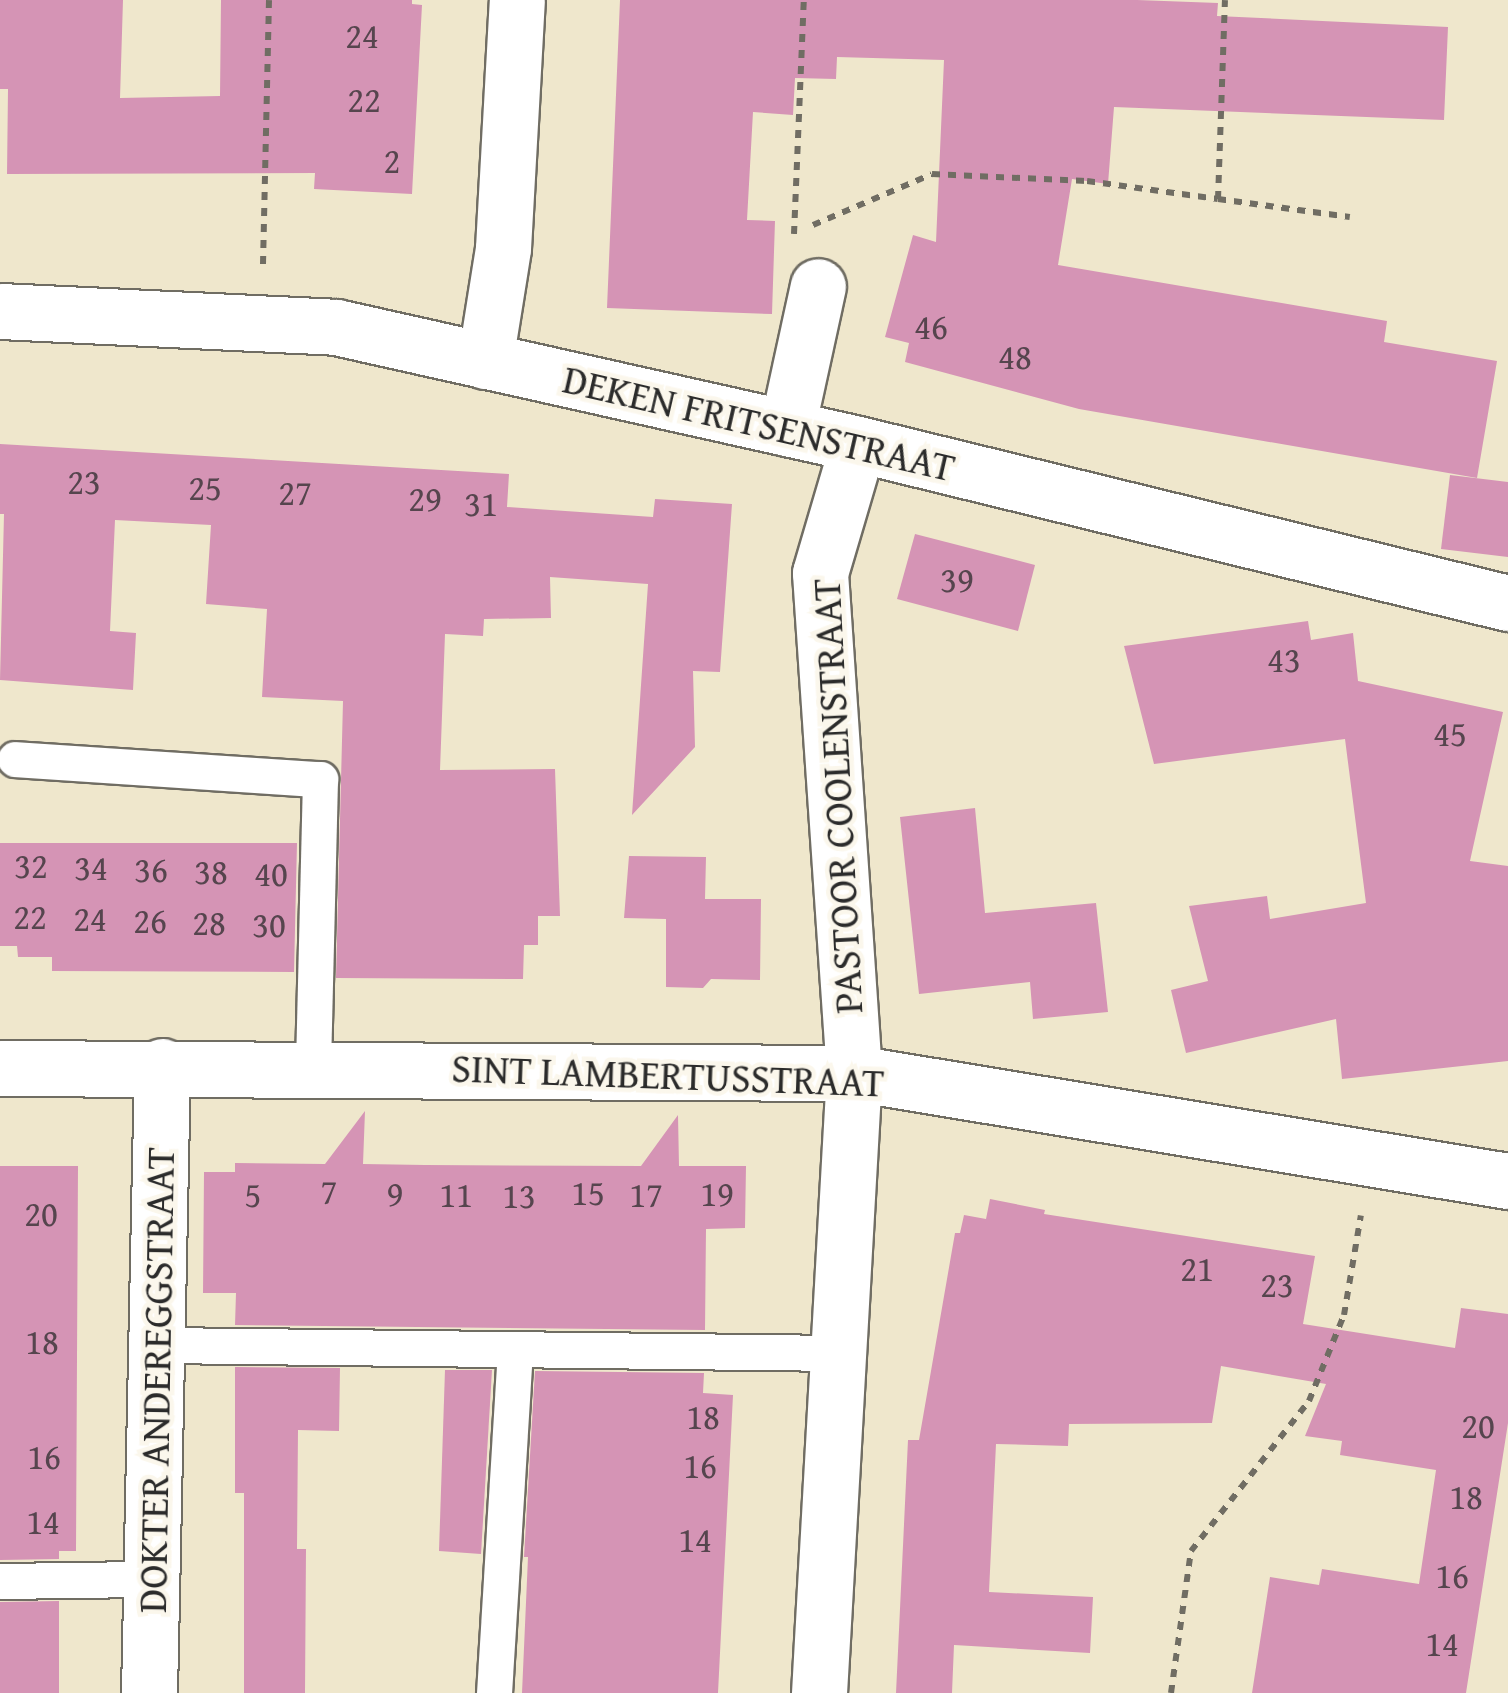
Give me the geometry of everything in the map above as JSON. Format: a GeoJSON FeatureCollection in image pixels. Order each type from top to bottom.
{"type":"FeatureCollection","features":[{"type":"Feature","properties":{"kind":"street"},"geometry":{"type":"LineString","coordinates":[[485,361],[503,248],[517,0]]}},
{"type":"Feature","properties":{"kind":"street"},"geometry":{"type":"LineString","coordinates":[[787,428],[818,286]]}},
{"type":"Feature","properties":{"kind":"street","name":"DEKEN FRITSENSTRAAT"},"geometry":{"type":"LineString","coordinates":[[0,310],[336,327],[858,444],[1508,603]]}},
{"type":"Feature","properties":{"kind":"street","name":"PASTOOR COOLENSTRAAT"},"geometry":{"type":"LineString","coordinates":[[819,1693],[854,1073],[820,573],[858,444]]}},
{"type":"Feature","properties":{"kind":"street","name":"DOKTER ANDEREGGSTRAAT"},"geometry":{"type":"LineString","coordinates":[[149,1693],[162,1066]]}},
{"type":"Feature","properties":{"kind":"street","name":"SINT LAMBERTUSSTRAAT"},"geometry":{"type":"LineString","coordinates":[[0,1068],[854,1073],[1369,1162],[1508,1181]]}},
{"type":"Feature","properties":{"kind":"lane"},"geometry":{"type":"LineString","coordinates":[[15,759],[320,779],[313,1068]]}},
{"type":"Feature","properties":{"kind":"lane"},"geometry":{"type":"LineString","coordinates":[[158,1346],[838,1353]]}},
{"type":"Feature","properties":{"kind":"lane"},"geometry":{"type":"LineString","coordinates":[[494,1693],[515,1350]]}},
{"type":"Feature","properties":{"kind":"lane"},"geometry":{"type":"LineString","coordinates":[[0,1581],[152,1579]]}},
{"type":"Feature","properties":{"kind":"path"},"geometry":{"type":"LineString","coordinates":[[261,324],[270,0]]}},
{"type":"Feature","properties":{"kind":"path"},"geometry":{"type":"LineString","coordinates":[[804,0],[792,266],[818,286]]}},
{"type":"Feature","properties":{"kind":"path"},"geometry":{"type":"LineString","coordinates":[[1218,199],[1226,0]]}},
{"type":"Feature","properties":{"kind":"path"},"geometry":{"type":"LineString","coordinates":[[794,233],[932,174],[1088,181],[1350,217]]}},
{"type":"Feature","properties":{"kind":"path"},"geometry":{"type":"LineString","coordinates":[[1171,1693],[1191,1551],[1309,1401],[1344,1315],[1369,1162]]}},
{"type":"Feature","properties":{"kind":"building"},"geometry":{"type":"Polygon","coordinates":[[[0,0],[123,0],[120,98],[220,96],[221,0],[412,0],[412,4],[422,5],[412,194],[314,189],[315,173],[7,174],[8,89],[0,89],[0,0]]]}},
{"type":"Feature","properties":{"kind":"building"},"geometry":{"type":"Polygon","coordinates":[[[620,0],[1137,0],[1218,3],[1217,16],[1448,27],[1444,120],[1114,107],[1108,184],[1072,179],[1058,265],[1387,321],[1384,342],[1497,361],[1477,478],[1079,409],[905,362],[909,343],[885,337],[913,235],[936,242],[944,60],[837,57],[836,79],[795,78],[793,115],[753,112],[747,220],[775,221],[772,314],[607,308],[620,0]]]}},
{"type":"Feature","properties":{"kind":"building"},"geometry":{"type":"Polygon","coordinates":[[[0,444],[509,474],[507,507],[653,517],[655,499],[732,504],[720,672],[693,671],[695,747],[632,815],[648,584],[550,577],[551,618],[484,619],[483,636],[445,634],[440,770],[555,769],[560,916],[538,916],[538,945],[524,945],[523,979],[336,978],[343,701],[262,697],[267,609],[206,604],[211,525],[115,520],[110,631],[136,633],[133,690],[0,680],[4,514],[0,514],[0,444]]]}},
{"type":"Feature","properties":{"kind":"building"},"geometry":{"type":"Polygon","coordinates":[[[1450,475],[1508,482],[1508,557],[1441,549],[1450,475]]]}},
{"type":"Feature","properties":{"kind":"building"},"geometry":{"type":"Polygon","coordinates":[[[915,534],[1035,565],[1018,631],[897,599],[915,534]]]}},
{"type":"Feature","properties":{"kind":"building"},"geometry":{"type":"Polygon","coordinates":[[[1308,621],[1311,640],[1353,633],[1358,681],[1503,712],[1470,861],[1508,866],[1508,1061],[1342,1079],[1336,1019],[1186,1053],[1171,990],[1208,981],[1189,906],[1267,896],[1270,919],[1366,903],[1345,739],[1154,764],[1124,646],[1308,621]]]}},
{"type":"Feature","properties":{"kind":"building"},"geometry":{"type":"Polygon","coordinates":[[[975,808],[985,913],[1096,903],[1108,1012],[1033,1019],[1030,982],[919,994],[900,817],[975,808]]]}},
{"type":"Feature","properties":{"kind":"building"},"geometry":{"type":"Polygon","coordinates":[[[0,843],[297,843],[294,972],[52,971],[52,957],[18,957],[17,946],[0,946],[0,843]]]}},
{"type":"Feature","properties":{"kind":"building"},"geometry":{"type":"Polygon","coordinates":[[[629,856],[706,857],[705,899],[761,899],[760,980],[711,979],[703,988],[666,987],[666,919],[624,918],[629,856]]]}},
{"type":"Feature","properties":{"kind":"building"},"geometry":{"type":"Polygon","coordinates":[[[365,1111],[363,1164],[425,1165],[641,1166],[678,1115],[679,1166],[746,1166],[745,1228],[706,1229],[705,1330],[235,1325],[236,1293],[203,1293],[204,1172],[235,1172],[235,1163],[325,1164],[365,1111]]]}},
{"type":"Feature","properties":{"kind":"building"},"geometry":{"type":"Polygon","coordinates":[[[0,1166],[78,1166],[76,1551],[59,1551],[59,1559],[0,1560],[0,1166]]]}},
{"type":"Feature","properties":{"kind":"building"},"geometry":{"type":"Polygon","coordinates":[[[990,1199],[1045,1210],[1044,1214],[1315,1256],[1303,1324],[1455,1348],[1461,1308],[1508,1314],[1508,1423],[1466,1693],[1252,1693],[1270,1577],[1319,1585],[1322,1569],[1419,1584],[1436,1470],[1340,1455],[1342,1441],[1305,1436],[1326,1384],[1221,1366],[1212,1423],[1069,1424],[1068,1446],[996,1444],[989,1592],[1093,1597],[1090,1653],[954,1645],[952,1693],[896,1693],[908,1440],[919,1440],[955,1233],[960,1233],[964,1215],[986,1219],[990,1199]]]}},
{"type":"Feature","properties":{"kind":"building"},"geometry":{"type":"Polygon","coordinates":[[[235,1367],[340,1368],[339,1431],[298,1430],[297,1549],[306,1549],[305,1693],[244,1693],[244,1493],[235,1493],[235,1367]]]}},
{"type":"Feature","properties":{"kind":"building"},"geometry":{"type":"Polygon","coordinates":[[[445,1370],[492,1370],[481,1554],[439,1551],[445,1370]]]}},
{"type":"Feature","properties":{"kind":"building"},"geometry":{"type":"Polygon","coordinates":[[[535,1371],[704,1373],[703,1393],[733,1395],[718,1693],[522,1693],[528,1557],[524,1557],[535,1371]]]}},
{"type":"Feature","properties":{"kind":"building"},"geometry":{"type":"Polygon","coordinates":[[[59,1601],[59,1693],[0,1693],[0,1602],[59,1601]]]}}]}
